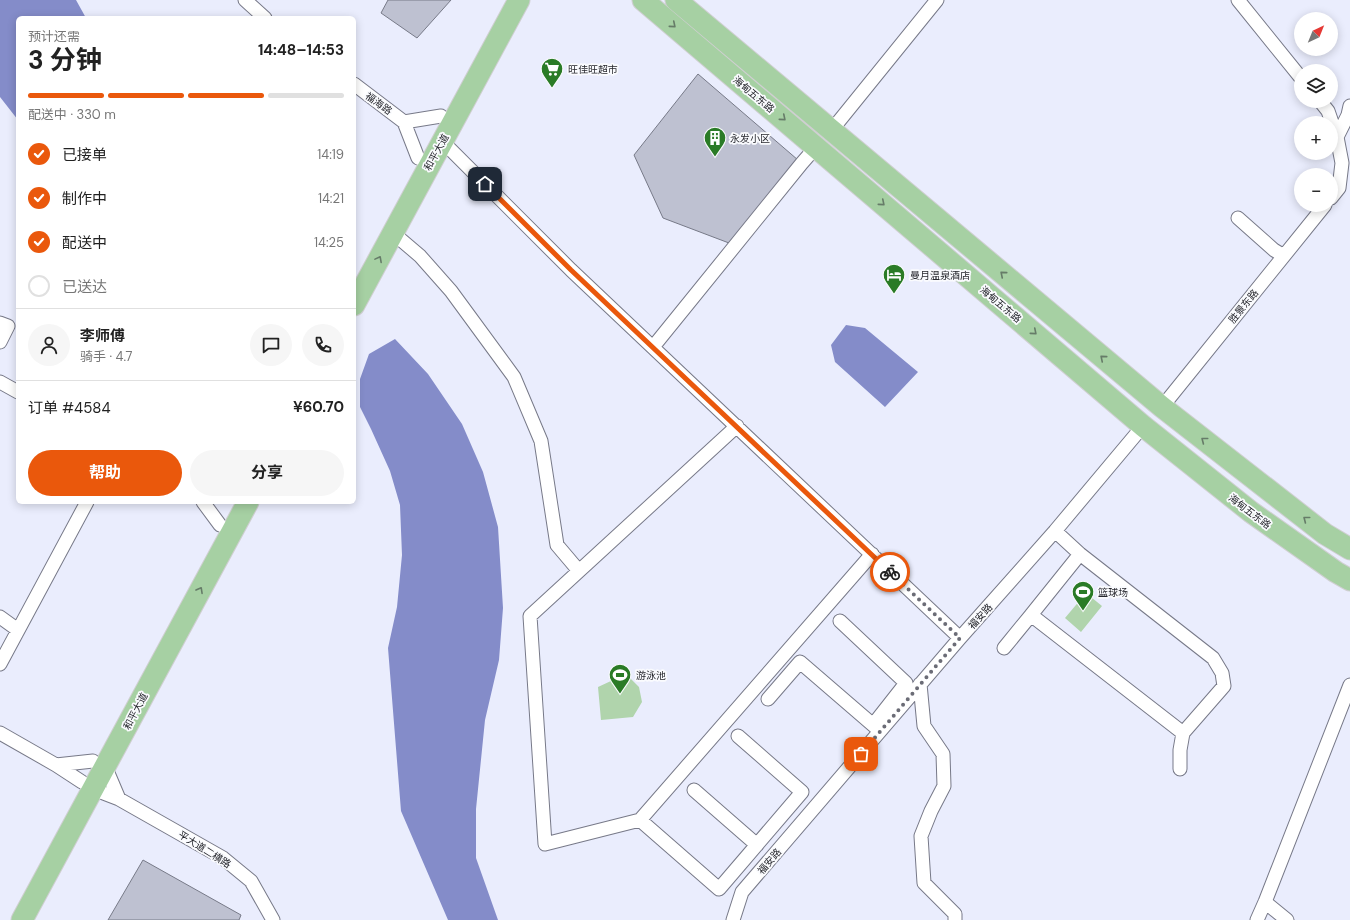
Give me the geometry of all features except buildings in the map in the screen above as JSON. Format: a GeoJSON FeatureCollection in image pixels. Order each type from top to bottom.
{"type":"FeatureCollection","features":[{"type":"Feature","properties":{"kind":"main road","name":"和平大道"},"geometry":{"type":"LineString","coordinates":[[356,273],[504,0]]}},
{"type":"Feature","properties":{"kind":"main road","name":"和平大道"},"geometry":{"type":"LineString","coordinates":[[356,301],[519,0]]}},
{"type":"Feature","properties":{"kind":"main road","name":"海甸五东路"},"geometry":{"type":"LineString","coordinates":[[643,0],[1143,426],[1347,588]]}},
{"type":"Feature","properties":{"kind":"main road"},"geometry":{"type":"LineString","coordinates":[[676,0],[1162,407],[1325,534],[1350,549]]}},
{"type":"Feature","properties":{"kind":"main road","name":"和平大道"},"geometry":{"type":"LineString","coordinates":[[99,764],[231,504]]}},
{"type":"Feature","properties":{"kind":"main road","name":"和平大道"},"geometry":{"type":"LineString","coordinates":[[8,920],[87,785],[247,504]]}},
{"type":"Feature","properties":{"kind":"main road"},"geometry":{"type":"LineString","coordinates":[[1325,534],[1350,544]]}},
{"type":"Feature","properties":{"kind":"main road","name":"和平大道"},"geometry":{"type":"LineString","coordinates":[[22,920],[87,785]]}},
{"type":"Feature","properties":{"kind":"street"},"geometry":{"type":"LineString","coordinates":[[245,0],[263,16]]}},
{"type":"Feature","properties":{"kind":"street"},"geometry":{"type":"LineString","coordinates":[[831,131],[937,0]]}},
{"type":"Feature","properties":{"kind":"street"},"geometry":{"type":"LineString","coordinates":[[1238,0],[1294,69]]}},
{"type":"Feature","properties":{"kind":"street","name":"福海路"},"geometry":{"type":"LineString","coordinates":[[356,86],[404,122]]}},
{"type":"Feature","properties":{"kind":"street"},"geometry":{"type":"LineString","coordinates":[[1338,135],[1350,106]]}},
{"type":"Feature","properties":{"kind":"street"},"geometry":{"type":"LineString","coordinates":[[418,158],[404,122],[441,116]]}},
{"type":"Feature","properties":{"kind":"street"},"geometry":{"type":"LineString","coordinates":[[442,141],[571,270],[960,638]]}},
{"type":"Feature","properties":{"kind":"street"},"geometry":{"type":"LineString","coordinates":[[1338,142],[1342,162],[1338,189]]}},
{"type":"Feature","properties":{"kind":"street"},"geometry":{"type":"LineString","coordinates":[[653,347],[802,162],[816,147]]}},
{"type":"Feature","properties":{"kind":"street","name":"胜景东路"},"geometry":{"type":"LineString","coordinates":[[1162,407],[1319,212]]}},
{"type":"Feature","properties":{"kind":"street"},"geometry":{"type":"LineString","coordinates":[[1238,218],[1274,250],[1284,256]]}},
{"type":"Feature","properties":{"kind":"street"},"geometry":{"type":"LineString","coordinates":[[393,233],[420,256],[451,291],[514,377],[541,441],[557,545],[579,571]]}},
{"type":"Feature","properties":{"kind":"street"},"geometry":{"type":"LineString","coordinates":[[0,342],[4,324]]}},
{"type":"Feature","properties":{"kind":"street"},"geometry":{"type":"LineString","coordinates":[[0,382],[16,391]]}},
{"type":"Feature","properties":{"kind":"street"},"geometry":{"type":"LineString","coordinates":[[737,426],[530,616],[545,844],[640,820],[872,554]]}},
{"type":"Feature","properties":{"kind":"street","name":"福安路"},"geometry":{"type":"LineString","coordinates":[[733,920],[742,892],[877,728],[920,684],[1055,531],[1143,426]]}},
{"type":"Feature","properties":{"kind":"street"},"geometry":{"type":"LineString","coordinates":[[0,664],[86,504]]}},
{"type":"Feature","properties":{"kind":"street"},"geometry":{"type":"LineString","coordinates":[[204,504],[220,525]]}},
{"type":"Feature","properties":{"kind":"street"},"geometry":{"type":"LineString","coordinates":[[1055,531],[1080,554],[1213,658],[1222,673],[1224,686],[1184,733],[1180,750],[1180,769]]}},
{"type":"Feature","properties":{"kind":"street"},"geometry":{"type":"LineString","coordinates":[[1004,648],[1080,554]]}},
{"type":"Feature","properties":{"kind":"street"},"geometry":{"type":"LineString","coordinates":[[1031,615],[1184,733]]}},
{"type":"Feature","properties":{"kind":"street"},"geometry":{"type":"LineString","coordinates":[[0,617],[18,630]]}},
{"type":"Feature","properties":{"kind":"street"},"geometry":{"type":"LineString","coordinates":[[768,700],[800,662],[877,728],[906,683],[840,621]]}},
{"type":"Feature","properties":{"kind":"street"},"geometry":{"type":"LineString","coordinates":[[920,684],[924,726],[942,754],[944,786],[931,811],[921,836],[924,883],[938,899],[955,914],[955,920]]}},
{"type":"Feature","properties":{"kind":"street"},"geometry":{"type":"LineString","coordinates":[[1257,920],[1266,902],[1350,685]]}},
{"type":"Feature","properties":{"kind":"street","name":"平大道二横路"},"geometry":{"type":"LineString","coordinates":[[0,733],[56,765],[87,785],[119,798],[222,858],[251,881],[274,920]]}},
{"type":"Feature","properties":{"kind":"street"},"geometry":{"type":"LineString","coordinates":[[640,820],[719,889],[802,792],[738,736]]}},
{"type":"Feature","properties":{"kind":"street"},"geometry":{"type":"LineString","coordinates":[[56,765],[99,764],[119,798]]}},
{"type":"Feature","properties":{"kind":"street"},"geometry":{"type":"LineString","coordinates":[[694,790],[757,845]]}},
{"type":"Feature","properties":{"kind":"street"},"geometry":{"type":"LineString","coordinates":[[1266,902],[1287,920]]}},
{"type":"Feature","properties":{"kind":"green space","name":"篮球场"},"geometry":{"type":"Polygon","coordinates":[[[1086,593],[1102,606],[1081,632],[1065,618],[1086,593]]]}},
{"type":"Feature","properties":{"kind":"green space","name":"游泳池"},"geometry":{"type":"Polygon","coordinates":[[[626,674],[639,687],[642,702],[633,717],[601,720],[598,687],[626,674]]]}},
{"type":"Feature","properties":{"kind":"water"},"geometry":{"type":"Polygon","coordinates":[[[0,0],[76,0],[85,16],[16,16],[16,117],[0,97],[0,0]]]}},
{"type":"Feature","properties":{"kind":"water"},"geometry":{"type":"Polygon","coordinates":[[[846,325],[865,328],[918,372],[885,407],[835,362],[831,345],[846,325]]]}},
{"type":"Feature","properties":{"kind":"water"},"geometry":{"type":"Polygon","coordinates":[[[395,339],[428,374],[462,424],[483,472],[498,527],[503,608],[499,660],[485,720],[476,809],[476,858],[498,920],[448,920],[401,811],[388,648],[397,607],[402,555],[400,505],[390,471],[360,407],[360,379],[369,354],[395,339]]]}},
{"type":"Feature","properties":{"kind":"way so far"},"geometry":{"type":"LineString","coordinates":[[861,754],[960,638],[890,572]]}},
{"type":"Feature","properties":{"kind":"place","name":"旺佳旺超市"},"geometry":{"type":"Point","coordinates":[552,88]}},
{"type":"Feature","properties":{"kind":"place","name":"永发小区"},"geometry":{"type":"Point","coordinates":[715,158]}},
{"type":"Feature","properties":{"kind":"place","name":"曼月温泉酒店"},"geometry":{"type":"Point","coordinates":[894,294]}},
{"type":"Feature","properties":{"kind":"place","name":"篮球场"},"geometry":{"type":"Point","coordinates":[1083,612]}},
{"type":"Feature","properties":{"kind":"place","name":"游泳池"},"geometry":{"type":"Point","coordinates":[620,694]}},
{"type":"Feature","properties":{"kind":"route"},"geometry":{"type":"LineString","coordinates":[[485,184],[571,270],[890,572]]}}]}
